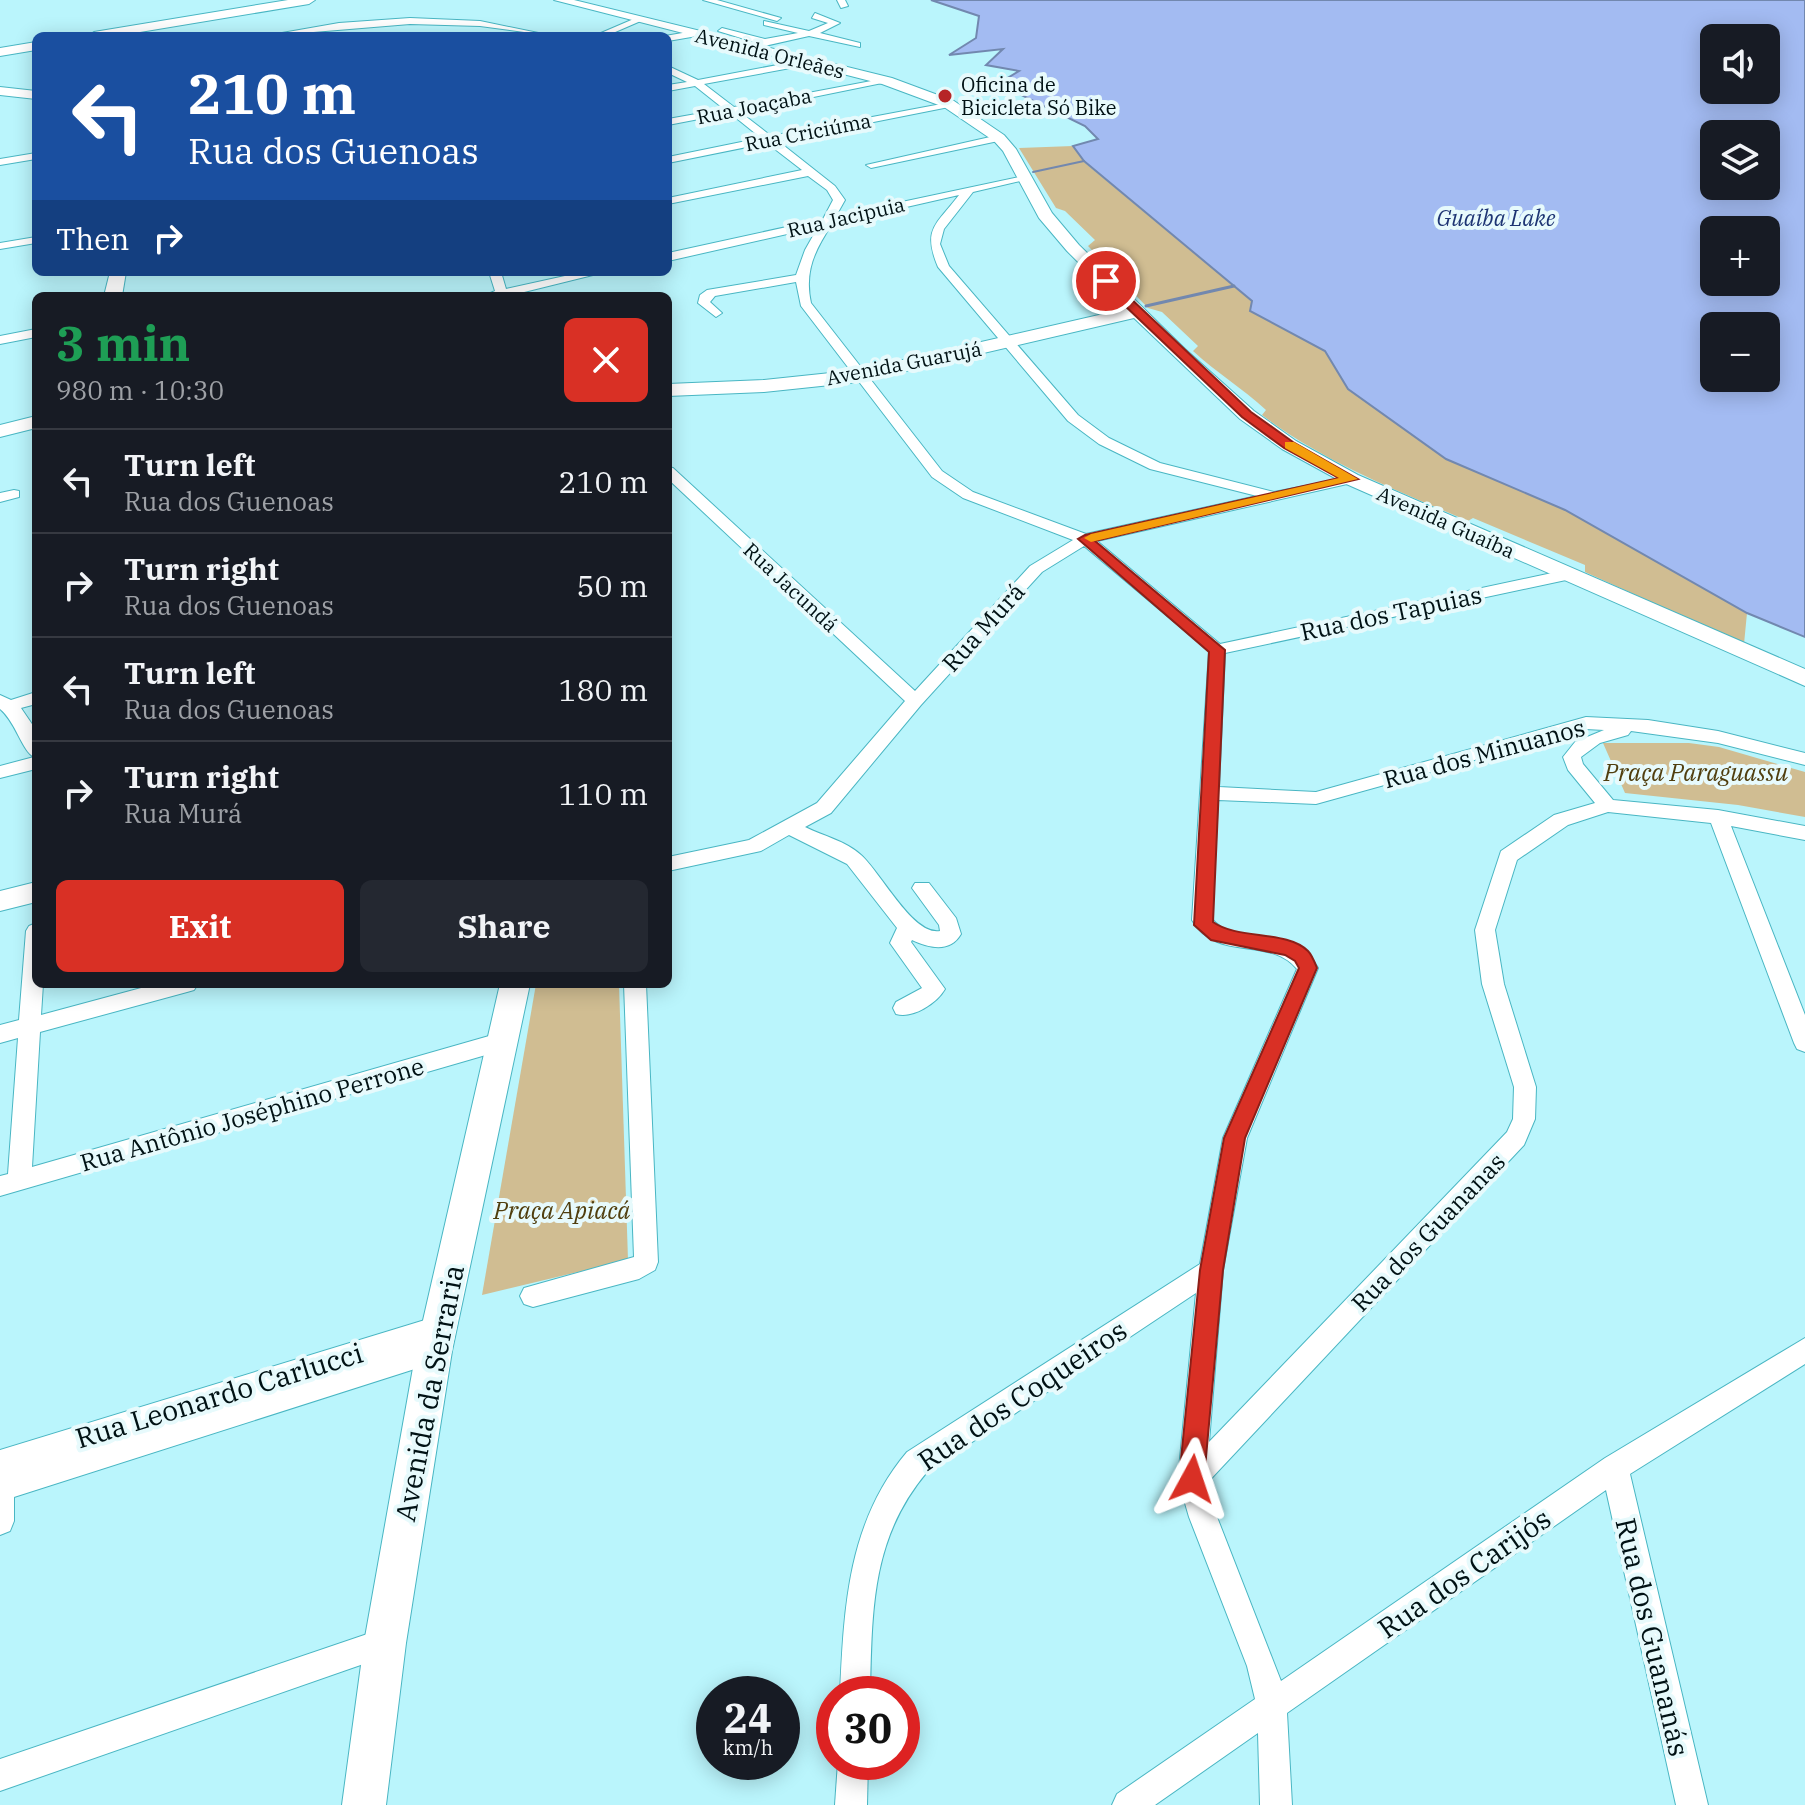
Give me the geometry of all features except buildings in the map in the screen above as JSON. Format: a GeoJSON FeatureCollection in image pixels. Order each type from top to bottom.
{"type":"FeatureCollection","features":[{"type":"Feature","properties":{"kind":"street"},"geometry":{"type":"LineString","coordinates":[[118,32],[309,0]]}},
{"type":"Feature","properties":{"kind":"street","name":"Avenida Orleães"},"geometry":{"type":"LineString","coordinates":[[560,0],[887,81]]}},
{"type":"Feature","properties":{"kind":"street"},"geometry":{"type":"LineString","coordinates":[[707,0],[777,18]]}},
{"type":"Feature","properties":{"kind":"street"},"geometry":{"type":"LineString","coordinates":[[753,0],[756,12]]}},
{"type":"Feature","properties":{"kind":"street"},"geometry":{"type":"LineString","coordinates":[[747,47],[809,33],[836,23],[815,16]]}},
{"type":"Feature","properties":{"kind":"street"},"geometry":{"type":"LineString","coordinates":[[608,32],[639,20]]}},
{"type":"Feature","properties":{"kind":"street"},"geometry":{"type":"LineString","coordinates":[[297,32],[353,24],[412,21],[493,24],[530,32]]}},
{"type":"Feature","properties":{"kind":"street"},"geometry":{"type":"LineString","coordinates":[[400,32],[412,21]]}},
{"type":"Feature","properties":{"kind":"street"},"geometry":{"type":"LineString","coordinates":[[767,23],[857,45]]}},
{"type":"Feature","properties":{"kind":"street"},"geometry":{"type":"LineString","coordinates":[[722,31],[763,41],[808,59]]}},
{"type":"Feature","properties":{"kind":"street"},"geometry":{"type":"LineString","coordinates":[[672,37],[694,34]]}},
{"type":"Feature","properties":{"kind":"street"},"geometry":{"type":"LineString","coordinates":[[0,52],[32,47]]}},
{"type":"Feature","properties":{"kind":"street"},"geometry":{"type":"LineString","coordinates":[[672,85],[808,59]]}},
{"type":"Feature","properties":{"kind":"street"},"geometry":{"type":"LineString","coordinates":[[672,71],[694,81],[831,188],[839,200],[803,261],[800,287],[805,303],[937,474],[968,495],[1085,539],[1217,650],[1203,925],[1218,935],[1289,949],[1302,956],[1308,968],[1235,1138],[1211,1270],[1192,1479],[1203,1517],[1262,1666],[1272,1705],[1276,1805]]}},
{"type":"Feature","properties":{"kind":"street","name":"Avenida Guaíba"},"geometry":{"type":"LineString","coordinates":[[887,81],[949,104],[999,138],[1045,215],[1134,309],[1247,415],[1289,445],[1351,479],[1805,678]]}},
{"type":"Feature","properties":{"kind":"street","name":"Rua Joaçaba"},"geometry":{"type":"LineString","coordinates":[[672,121],[887,81]]}},
{"type":"Feature","properties":{"kind":"street"},"geometry":{"type":"LineString","coordinates":[[0,91],[32,95]]}},
{"type":"Feature","properties":{"kind":"street","name":"Rua Criciúma"},"geometry":{"type":"LineString","coordinates":[[672,159],[949,104]]}},
{"type":"Feature","properties":{"kind":"street"},"geometry":{"type":"LineString","coordinates":[[871,165],[999,138]]}},
{"type":"Feature","properties":{"kind":"street"},"geometry":{"type":"LineString","coordinates":[[0,162],[32,157]]}},
{"type":"Feature","properties":{"kind":"street"},"geometry":{"type":"LineString","coordinates":[[672,200],[810,172]]}},
{"type":"Feature","properties":{"kind":"street","name":"Rua Jacipuia"},"geometry":{"type":"LineString","coordinates":[[672,256],[1025,177]]}},
{"type":"Feature","properties":{"kind":"street"},"geometry":{"type":"LineString","coordinates":[[969,190],[938,229],[934,244],[944,267],[1073,418],[1104,441],[1155,466],[1275,496]]}},
{"type":"Feature","properties":{"kind":"street"},"geometry":{"type":"LineString","coordinates":[[0,246],[32,241]]}},
{"type":"Feature","properties":{"kind":"street"},"geometry":{"type":"LineString","coordinates":[[511,292],[581,276]]}},
{"type":"Feature","properties":{"kind":"street"},"geometry":{"type":"LineString","coordinates":[[716,313],[704,303],[704,298],[711,293],[801,278]]}},
{"type":"Feature","properties":{"kind":"street","name":"Avenida Guarujá"},"geometry":{"type":"LineString","coordinates":[[672,390],[764,386],[856,372],[1134,309]]}},
{"type":"Feature","properties":{"kind":"street"},"geometry":{"type":"LineString","coordinates":[[0,340],[32,334]]}},
{"type":"Feature","properties":{"kind":"street","name":"Avenida Guarujá"},"geometry":{"type":"LineString","coordinates":[[672,380],[856,372]]}},
{"type":"Feature","properties":{"kind":"street"},"geometry":{"type":"LineString","coordinates":[[0,431],[32,423]]}},
{"type":"Feature","properties":{"kind":"street","name":"Rua Jacundá"},"geometry":{"type":"LineString","coordinates":[[672,475],[915,701]]}},
{"type":"Feature","properties":{"kind":"street","name":"Rua Murá"},"geometry":{"type":"LineString","coordinates":[[672,863],[754,846],[824,808],[915,701],[1036,569],[1085,539],[1351,479]]}},
{"type":"Feature","properties":{"kind":"street","name":"Rua dos Tapuias"},"geometry":{"type":"LineString","coordinates":[[1217,650],[1566,575]]}},
{"type":"Feature","properties":{"kind":"street"},"geometry":{"type":"LineString","coordinates":[[32,699],[5,704],[28,731],[32,742]]}},
{"type":"Feature","properties":{"kind":"street","name":"Rua dos Minuanos"},"geometry":{"type":"LineString","coordinates":[[1209,793],[1316,798],[1586,723],[1648,726],[1718,737],[1805,759]]}},
{"type":"Feature","properties":{"kind":"street"},"geometry":{"type":"LineString","coordinates":[[1648,726],[1600,736],[1572,757],[1574,766],[1608,806],[1718,817],[1805,833]]}},
{"type":"Feature","properties":{"kind":"street"},"geometry":{"type":"LineString","coordinates":[[0,772],[32,764]]}},
{"type":"Feature","properties":{"kind":"street","name":"Rua dos Guananas"},"geometry":{"type":"LineString","coordinates":[[1192,1479],[1516,1138],[1524,1119],[1525,1087],[1493,984],[1485,930],[1508,856],[1561,820],[1608,806]]}},
{"type":"Feature","properties":{"kind":"street"},"geometry":{"type":"LineString","coordinates":[[1718,817],[1805,1043]]}},
{"type":"Feature","properties":{"kind":"street"},"geometry":{"type":"LineString","coordinates":[[789,827],[811,840],[848,854],[892,902],[907,928],[939,941],[951,934],[949,923],[922,888]]}},
{"type":"Feature","properties":{"kind":"street"},"geometry":{"type":"LineString","coordinates":[[0,889],[32,881]]}},
{"type":"Feature","properties":{"kind":"street"},"geometry":{"type":"LineString","coordinates":[[0,901],[32,893]]}},
{"type":"Feature","properties":{"kind":"street"},"geometry":{"type":"LineString","coordinates":[[904,1008],[934,989],[900,943],[907,928]]}},
{"type":"Feature","properties":{"kind":"street"},"geometry":{"type":"LineString","coordinates":[[9,1183],[32,988]]}},
{"type":"Feature","properties":{"kind":"street"},"geometry":{"type":"LineString","coordinates":[[0,1034],[172,988]]}},
{"type":"Feature","properties":{"kind":"street","name":"Avenida da Serraria"},"geometry":{"type":"LineString","coordinates":[[364,1805],[385,1643],[436,1340],[514,988]]}},
{"type":"Feature","properties":{"kind":"street"},"geometry":{"type":"LineString","coordinates":[[533,1296],[639,1268],[646,1262],[635,988]]}},
{"type":"Feature","properties":{"kind":"street","name":"Rua Antônio Joséphino Perrone"},"geometry":{"type":"LineString","coordinates":[[9,1183],[503,1041]]}},
{"type":"Feature","properties":{"kind":"street","name":"Rua dos Coqueiros"},"geometry":{"type":"LineString","coordinates":[[856,1676],[863,1591],[876,1528],[893,1491],[917,1462],[1211,1270]]}},
{"type":"Feature","properties":{"kind":"street","name":"Rua Leonardo Carlucci"},"geometry":{"type":"LineString","coordinates":[[0,1479],[436,1340]]}},
{"type":"Feature","properties":{"kind":"street","name":"Rua dos Carijós"},"geometry":{"type":"LineString","coordinates":[[1128,1805],[1615,1468],[1803,1354]]}},
{"type":"Feature","properties":{"kind":"street","name":"Rua dos Guananás"},"geometry":{"type":"LineString","coordinates":[[1615,1468],[1692,1805]]}},
{"type":"Feature","properties":{"kind":"street"},"geometry":{"type":"LineString","coordinates":[[0,1479],[0,1521]]}},
{"type":"Feature","properties":{"kind":"street"},"geometry":{"type":"LineString","coordinates":[[0,1775],[385,1643]]}},
{"type":"Feature","properties":{"kind":"street"},"geometry":{"type":"LineString","coordinates":[[851,1805],[852,1780]]}},
{"type":"Feature","properties":{"kind":"green space"},"geometry":{"type":"Polygon","coordinates":[[[1073,146],[1084,162],[1252,301],[1251,311],[1325,351],[1348,389],[1446,459],[1565,510],[1747,613],[1744,644],[1585,572],[1585,565],[1473,518],[1468,521],[1361,474],[1310,447],[1262,415],[1266,410],[1193,351],[1198,346],[1162,312],[1148,308],[1088,246],[1095,240],[1065,211],[1056,208],[1019,148],[1073,146]]]}},
{"type":"Feature","properties":{"kind":"green space","name":"Praça Paraguassu"},"geometry":{"type":"Polygon","coordinates":[[[1603,743],[1689,743],[1719,747],[1805,772],[1805,817],[1738,805],[1625,793],[1603,743]]]}},
{"type":"Feature","properties":{"kind":"green space","name":"Praça Apiacá"},"geometry":{"type":"Polygon","coordinates":[[[535,988],[619,988],[628,1260],[482,1295],[535,988]]]}},
{"type":"Feature","properties":{"kind":"water","name":"Guaíba Lake"},"geometry":{"type":"Polygon","coordinates":[[[931,0],[1805,0],[1805,637],[1747,613],[1565,510],[1446,459],[1348,389],[1325,351],[1250,311],[1252,301],[1084,161],[1073,146],[1098,139],[1085,126],[1011,90],[1024,85],[1006,79],[1019,71],[986,65],[1003,49],[949,55],[976,38],[979,16],[931,0]]]}},
{"type":"Feature","properties":{"kind":"waterway"},"geometry":{"type":"LineString","coordinates":[[1033,172],[1084,161]]}},
{"type":"Feature","properties":{"kind":"waterway"},"geometry":{"type":"LineString","coordinates":[[1146,306],[1234,286]]}},
{"type":"Feature","properties":{"kind":"slow traffic"},"geometry":{"type":"LineString","coordinates":[[1091,538],[1351,479],[1289,445]]}},
{"type":"Feature","properties":{"kind":"place","name":"Oficina de Bicicleta Só Bike"},"geometry":{"type":"Point","coordinates":[945,96]}},
{"type":"Feature","properties":{"kind":"route"},"geometry":{"type":"LineString","coordinates":[[1106,281],[1247,415],[1289,445],[1351,479],[1085,539],[1217,650],[1203,925],[1218,935],[1289,949],[1302,956],[1308,968],[1235,1138],[1211,1270],[1192,1479]]}}]}
